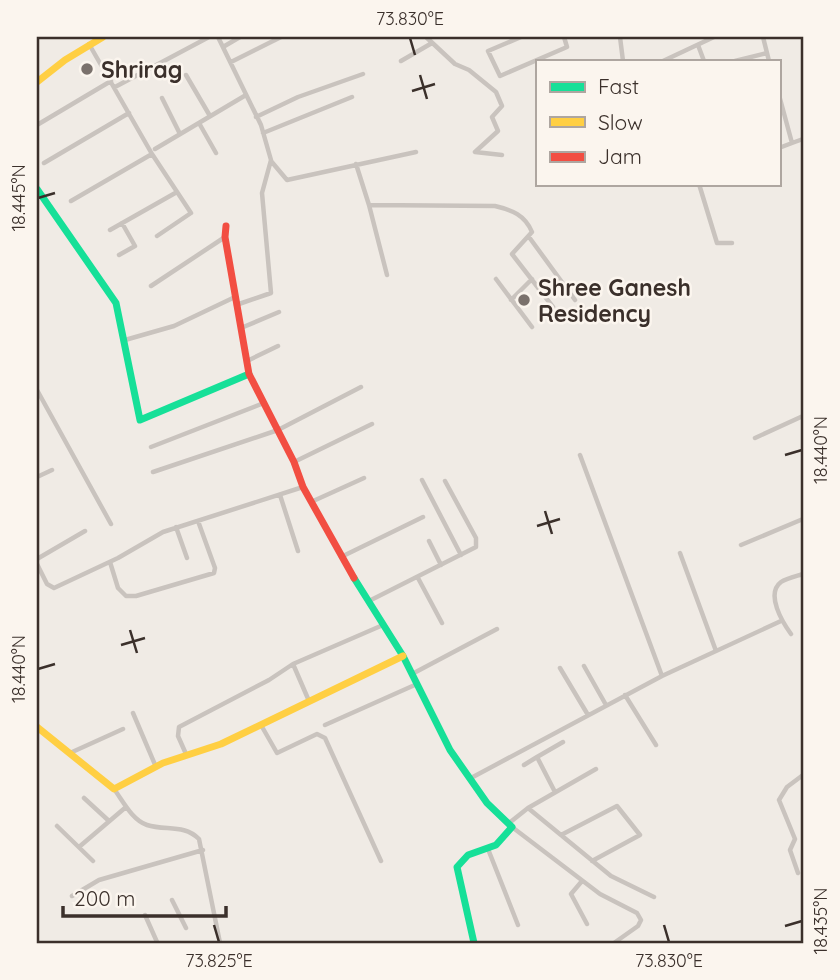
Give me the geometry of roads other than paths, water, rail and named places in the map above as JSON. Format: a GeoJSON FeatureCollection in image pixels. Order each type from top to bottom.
{"type":"FeatureCollection","features":[{"type":"Feature","properties":{"kind":"street"},"geometry":{"type":"LineString","coordinates":[[83,37],[191,213],[157,236]]}},
{"type":"Feature","properties":{"kind":"street"},"geometry":{"type":"LineString","coordinates":[[37,82],[103,37]]}},
{"type":"Feature","properties":{"kind":"street"},"geometry":{"type":"LineString","coordinates":[[115,87],[209,37]]}},
{"type":"Feature","properties":{"kind":"street"},"geometry":{"type":"LineString","coordinates":[[219,37],[257,117],[271,160],[287,180],[416,152]]}},
{"type":"Feature","properties":{"kind":"street"},"geometry":{"type":"LineString","coordinates":[[223,47],[240,37]]}},
{"type":"Feature","properties":{"kind":"street"},"geometry":{"type":"LineString","coordinates":[[231,62],[281,37]]}},
{"type":"Feature","properties":{"kind":"street"},"geometry":{"type":"LineString","coordinates":[[426,37],[455,64],[469,70],[496,92],[502,106],[492,117],[498,131],[475,152],[502,155]]}},
{"type":"Feature","properties":{"kind":"street"},"geometry":{"type":"LineString","coordinates":[[521,37],[488,51],[500,76],[536,61]]}},
{"type":"Feature","properties":{"kind":"street"},"geometry":{"type":"LineString","coordinates":[[538,60],[568,47],[564,37]]}},
{"type":"Feature","properties":{"kind":"street"},"geometry":{"type":"LineString","coordinates":[[620,37],[623,60]]}},
{"type":"Feature","properties":{"kind":"street"},"geometry":{"type":"LineString","coordinates":[[665,60],[714,37]]}},
{"type":"Feature","properties":{"kind":"street"},"geometry":{"type":"LineString","coordinates":[[763,37],[769,60]]}},
{"type":"Feature","properties":{"kind":"street"},"geometry":{"type":"LineString","coordinates":[[401,61],[432,43]]}},
{"type":"Feature","properties":{"kind":"street"},"geometry":{"type":"LineString","coordinates":[[698,45],[704,60]]}},
{"type":"Feature","properties":{"kind":"street"},"geometry":{"type":"LineString","coordinates":[[739,60],[767,52]]}},
{"type":"Feature","properties":{"kind":"street"},"geometry":{"type":"LineString","coordinates":[[257,117],[298,97],[363,74]]}},
{"type":"Feature","properties":{"kind":"street"},"geometry":{"type":"LineString","coordinates":[[186,75],[210,116]]}},
{"type":"Feature","properties":{"kind":"street"},"geometry":{"type":"LineString","coordinates":[[37,125],[111,81]]}},
{"type":"Feature","properties":{"kind":"street"},"geometry":{"type":"LineString","coordinates":[[71,201],[246,95]]}},
{"type":"Feature","properties":{"kind":"street"},"geometry":{"type":"LineString","coordinates":[[162,97],[180,134]]}},
{"type":"Feature","properties":{"kind":"street"},"geometry":{"type":"LineString","coordinates":[[263,133],[352,97]]}},
{"type":"Feature","properties":{"kind":"street"},"geometry":{"type":"LineString","coordinates":[[780,99],[792,143]]}},
{"type":"Feature","properties":{"kind":"street"},"geometry":{"type":"LineString","coordinates":[[44,163],[129,113]]}},
{"type":"Feature","properties":{"kind":"street"},"geometry":{"type":"LineString","coordinates":[[199,123],[216,153]]}},
{"type":"Feature","properties":{"kind":"street"},"geometry":{"type":"LineString","coordinates":[[780,148],[803,139]]}},
{"type":"Feature","properties":{"kind":"street"},"geometry":{"type":"LineString","coordinates":[[125,340],[174,326],[235,301],[258,299],[271,293],[261,192],[271,160]]}},
{"type":"Feature","properties":{"kind":"street"},"geometry":{"type":"LineString","coordinates":[[356,164],[387,275]]}},
{"type":"Feature","properties":{"kind":"street"},"geometry":{"type":"LineString","coordinates":[[699,186],[717,242],[732,243]]}},
{"type":"Feature","properties":{"kind":"street"},"geometry":{"type":"LineString","coordinates":[[37,189],[116,303],[140,419],[249,374]]}},
{"type":"Feature","properties":{"kind":"street"},"geometry":{"type":"LineString","coordinates":[[110,230],[177,192]]}},
{"type":"Feature","properties":{"kind":"street"},"geometry":{"type":"LineString","coordinates":[[369,205],[495,206],[514,211],[523,217],[532,232],[512,254],[552,307]]}},
{"type":"Feature","properties":{"kind":"street"},"geometry":{"type":"LineString","coordinates":[[119,255],[135,246],[122,223]]}},
{"type":"Feature","properties":{"kind":"street"},"geometry":{"type":"LineString","coordinates":[[226,226],[225,237],[249,374],[294,461],[311,502],[341,557],[403,656],[444,739],[486,803],[510,825],[600,894],[639,916],[641,920],[638,926],[614,943]]}},
{"type":"Feature","properties":{"kind":"street"},"geometry":{"type":"LineString","coordinates":[[151,286],[225,237]]}},
{"type":"Feature","properties":{"kind":"street"},"geometry":{"type":"LineString","coordinates":[[529,237],[575,300]]}},
{"type":"Feature","properties":{"kind":"street"},"geometry":{"type":"LineString","coordinates":[[496,279],[532,327]]}},
{"type":"Feature","properties":{"kind":"street"},"geometry":{"type":"LineString","coordinates":[[511,300],[532,279]]}},
{"type":"Feature","properties":{"kind":"street"},"geometry":{"type":"LineString","coordinates":[[240,329],[279,312]]}},
{"type":"Feature","properties":{"kind":"street"},"geometry":{"type":"LineString","coordinates":[[247,361],[278,346]]}},
{"type":"Feature","properties":{"kind":"street"},"geometry":{"type":"LineString","coordinates":[[153,472],[278,429],[361,387]]}},
{"type":"Feature","properties":{"kind":"street"},"geometry":{"type":"LineString","coordinates":[[37,390],[111,524]]}},
{"type":"Feature","properties":{"kind":"street"},"geometry":{"type":"LineString","coordinates":[[151,447],[264,403]]}},
{"type":"Feature","properties":{"kind":"street"},"geometry":{"type":"LineString","coordinates":[[755,438],[803,416]]}},
{"type":"Feature","properties":{"kind":"street"},"geometry":{"type":"LineString","coordinates":[[294,461],[372,424]]}},
{"type":"Feature","properties":{"kind":"street"},"geometry":{"type":"LineString","coordinates":[[580,455],[662,676]]}},
{"type":"Feature","properties":{"kind":"street"},"geometry":{"type":"LineString","coordinates":[[37,477],[52,470]]}},
{"type":"Feature","properties":{"kind":"street"},"geometry":{"type":"LineString","coordinates":[[311,502],[364,478]]}},
{"type":"Feature","properties":{"kind":"street"},"geometry":{"type":"LineString","coordinates":[[422,480],[461,555]]}},
{"type":"Feature","properties":{"kind":"street"},"geometry":{"type":"LineString","coordinates":[[368,601],[476,547],[477,542],[445,481]]}},
{"type":"Feature","properties":{"kind":"street"},"geometry":{"type":"LineString","coordinates":[[37,564],[47,584],[54,588],[176,527],[303,487]]}},
{"type":"Feature","properties":{"kind":"street"},"geometry":{"type":"LineString","coordinates":[[280,495],[298,551]]}},
{"type":"Feature","properties":{"kind":"street"},"geometry":{"type":"LineString","coordinates":[[341,557],[424,517]]}},
{"type":"Feature","properties":{"kind":"street"},"geometry":{"type":"LineString","coordinates":[[741,545],[803,519]]}},
{"type":"Feature","properties":{"kind":"street"},"geometry":{"type":"LineString","coordinates":[[110,562],[118,588],[126,596],[136,596],[214,573],[215,568],[198,521]]}},
{"type":"Feature","properties":{"kind":"street"},"geometry":{"type":"LineString","coordinates":[[176,527],[187,558]]}},
{"type":"Feature","properties":{"kind":"street"},"geometry":{"type":"LineString","coordinates":[[37,559],[85,531]]}},
{"type":"Feature","properties":{"kind":"street"},"geometry":{"type":"LineString","coordinates":[[429,541],[441,565]]}},
{"type":"Feature","properties":{"kind":"street"},"geometry":{"type":"LineString","coordinates":[[680,553],[716,651]]}},
{"type":"Feature","properties":{"kind":"street"},"geometry":{"type":"LineString","coordinates":[[791,634],[781,621],[776,598],[777,588],[782,581],[803,574]]}},
{"type":"Feature","properties":{"kind":"street"},"geometry":{"type":"LineString","coordinates":[[418,578],[442,623]]}},
{"type":"Feature","properties":{"kind":"street"},"geometry":{"type":"LineString","coordinates":[[471,778],[662,676],[781,621]]}},
{"type":"Feature","properties":{"kind":"street"},"geometry":{"type":"LineString","coordinates":[[186,754],[178,736],[179,727],[269,680],[293,664],[383,625]]}},
{"type":"Feature","properties":{"kind":"street"},"geometry":{"type":"LineString","coordinates":[[412,674],[497,629]]}},
{"type":"Feature","properties":{"kind":"street"},"geometry":{"type":"LineString","coordinates":[[114,789],[186,754],[220,744],[403,656]]}},
{"type":"Feature","properties":{"kind":"street"},"geometry":{"type":"LineString","coordinates":[[293,664],[309,701]]}},
{"type":"Feature","properties":{"kind":"street"},"geometry":{"type":"LineString","coordinates":[[584,666],[606,705]]}},
{"type":"Feature","properties":{"kind":"street"},"geometry":{"type":"LineString","coordinates":[[560,668],[588,715]]}},
{"type":"Feature","properties":{"kind":"street"},"geometry":{"type":"LineString","coordinates":[[325,725],[417,684]]}},
{"type":"Feature","properties":{"kind":"street"},"geometry":{"type":"LineString","coordinates":[[625,695],[656,745]]}},
{"type":"Feature","properties":{"kind":"street"},"geometry":{"type":"LineString","coordinates":[[133,713],[156,767]]}},
{"type":"Feature","properties":{"kind":"street"},"geometry":{"type":"LineString","coordinates":[[261,724],[277,753],[317,734],[326,738],[381,861]]}},
{"type":"Feature","properties":{"kind":"street"},"geometry":{"type":"LineString","coordinates":[[37,727],[114,789],[135,818],[147,825],[190,830],[199,839],[220,943]]}},
{"type":"Feature","properties":{"kind":"street"},"geometry":{"type":"LineString","coordinates":[[69,753],[123,729]]}},
{"type":"Feature","properties":{"kind":"street"},"geometry":{"type":"LineString","coordinates":[[524,765],[564,742]]}},
{"type":"Feature","properties":{"kind":"street"},"geometry":{"type":"LineString","coordinates":[[537,757],[555,792]]}},
{"type":"Feature","properties":{"kind":"street"},"geometry":{"type":"LineString","coordinates":[[474,943],[457,867],[464,857],[488,849],[501,841],[510,825],[528,808],[596,769]]}},
{"type":"Feature","properties":{"kind":"street"},"geometry":{"type":"LineString","coordinates":[[798,873],[790,849],[794,839],[779,800],[783,791],[802,774]]}},
{"type":"Feature","properties":{"kind":"street"},"geometry":{"type":"LineString","coordinates":[[84,798],[109,822]]}},
{"type":"Feature","properties":{"kind":"street"},"geometry":{"type":"LineString","coordinates":[[561,835],[617,806],[640,835],[592,861]]}},
{"type":"Feature","properties":{"kind":"street"},"geometry":{"type":"LineString","coordinates":[[79,847],[127,807]]}},
{"type":"Feature","properties":{"kind":"street"},"geometry":{"type":"LineString","coordinates":[[528,808],[611,876],[654,897]]}},
{"type":"Feature","properties":{"kind":"street"},"geometry":{"type":"LineString","coordinates":[[57,826],[93,861]]}},
{"type":"Feature","properties":{"kind":"street"},"geometry":{"type":"LineString","coordinates":[[488,849],[518,925]]}},
{"type":"Feature","properties":{"kind":"street"},"geometry":{"type":"LineString","coordinates":[[72,896],[99,880],[203,850]]}},
{"type":"Feature","properties":{"kind":"street"},"geometry":{"type":"LineString","coordinates":[[583,881],[571,894],[587,924]]}},
{"type":"Feature","properties":{"kind":"street"},"geometry":{"type":"LineString","coordinates":[[172,900],[186,928]]}},
{"type":"Feature","properties":{"kind":"street"},"geometry":{"type":"LineString","coordinates":[[145,915],[158,942]]}},
{"type":"Feature","properties":{"kind":"place","name":"Shrirag"},"geometry":{"type":"Point","coordinates":[87,69]}},
{"type":"Feature","properties":{"kind":"place","name":"Shree Ganesh Residency"},"geometry":{"type":"Point","coordinates":[524,300]}}]}
